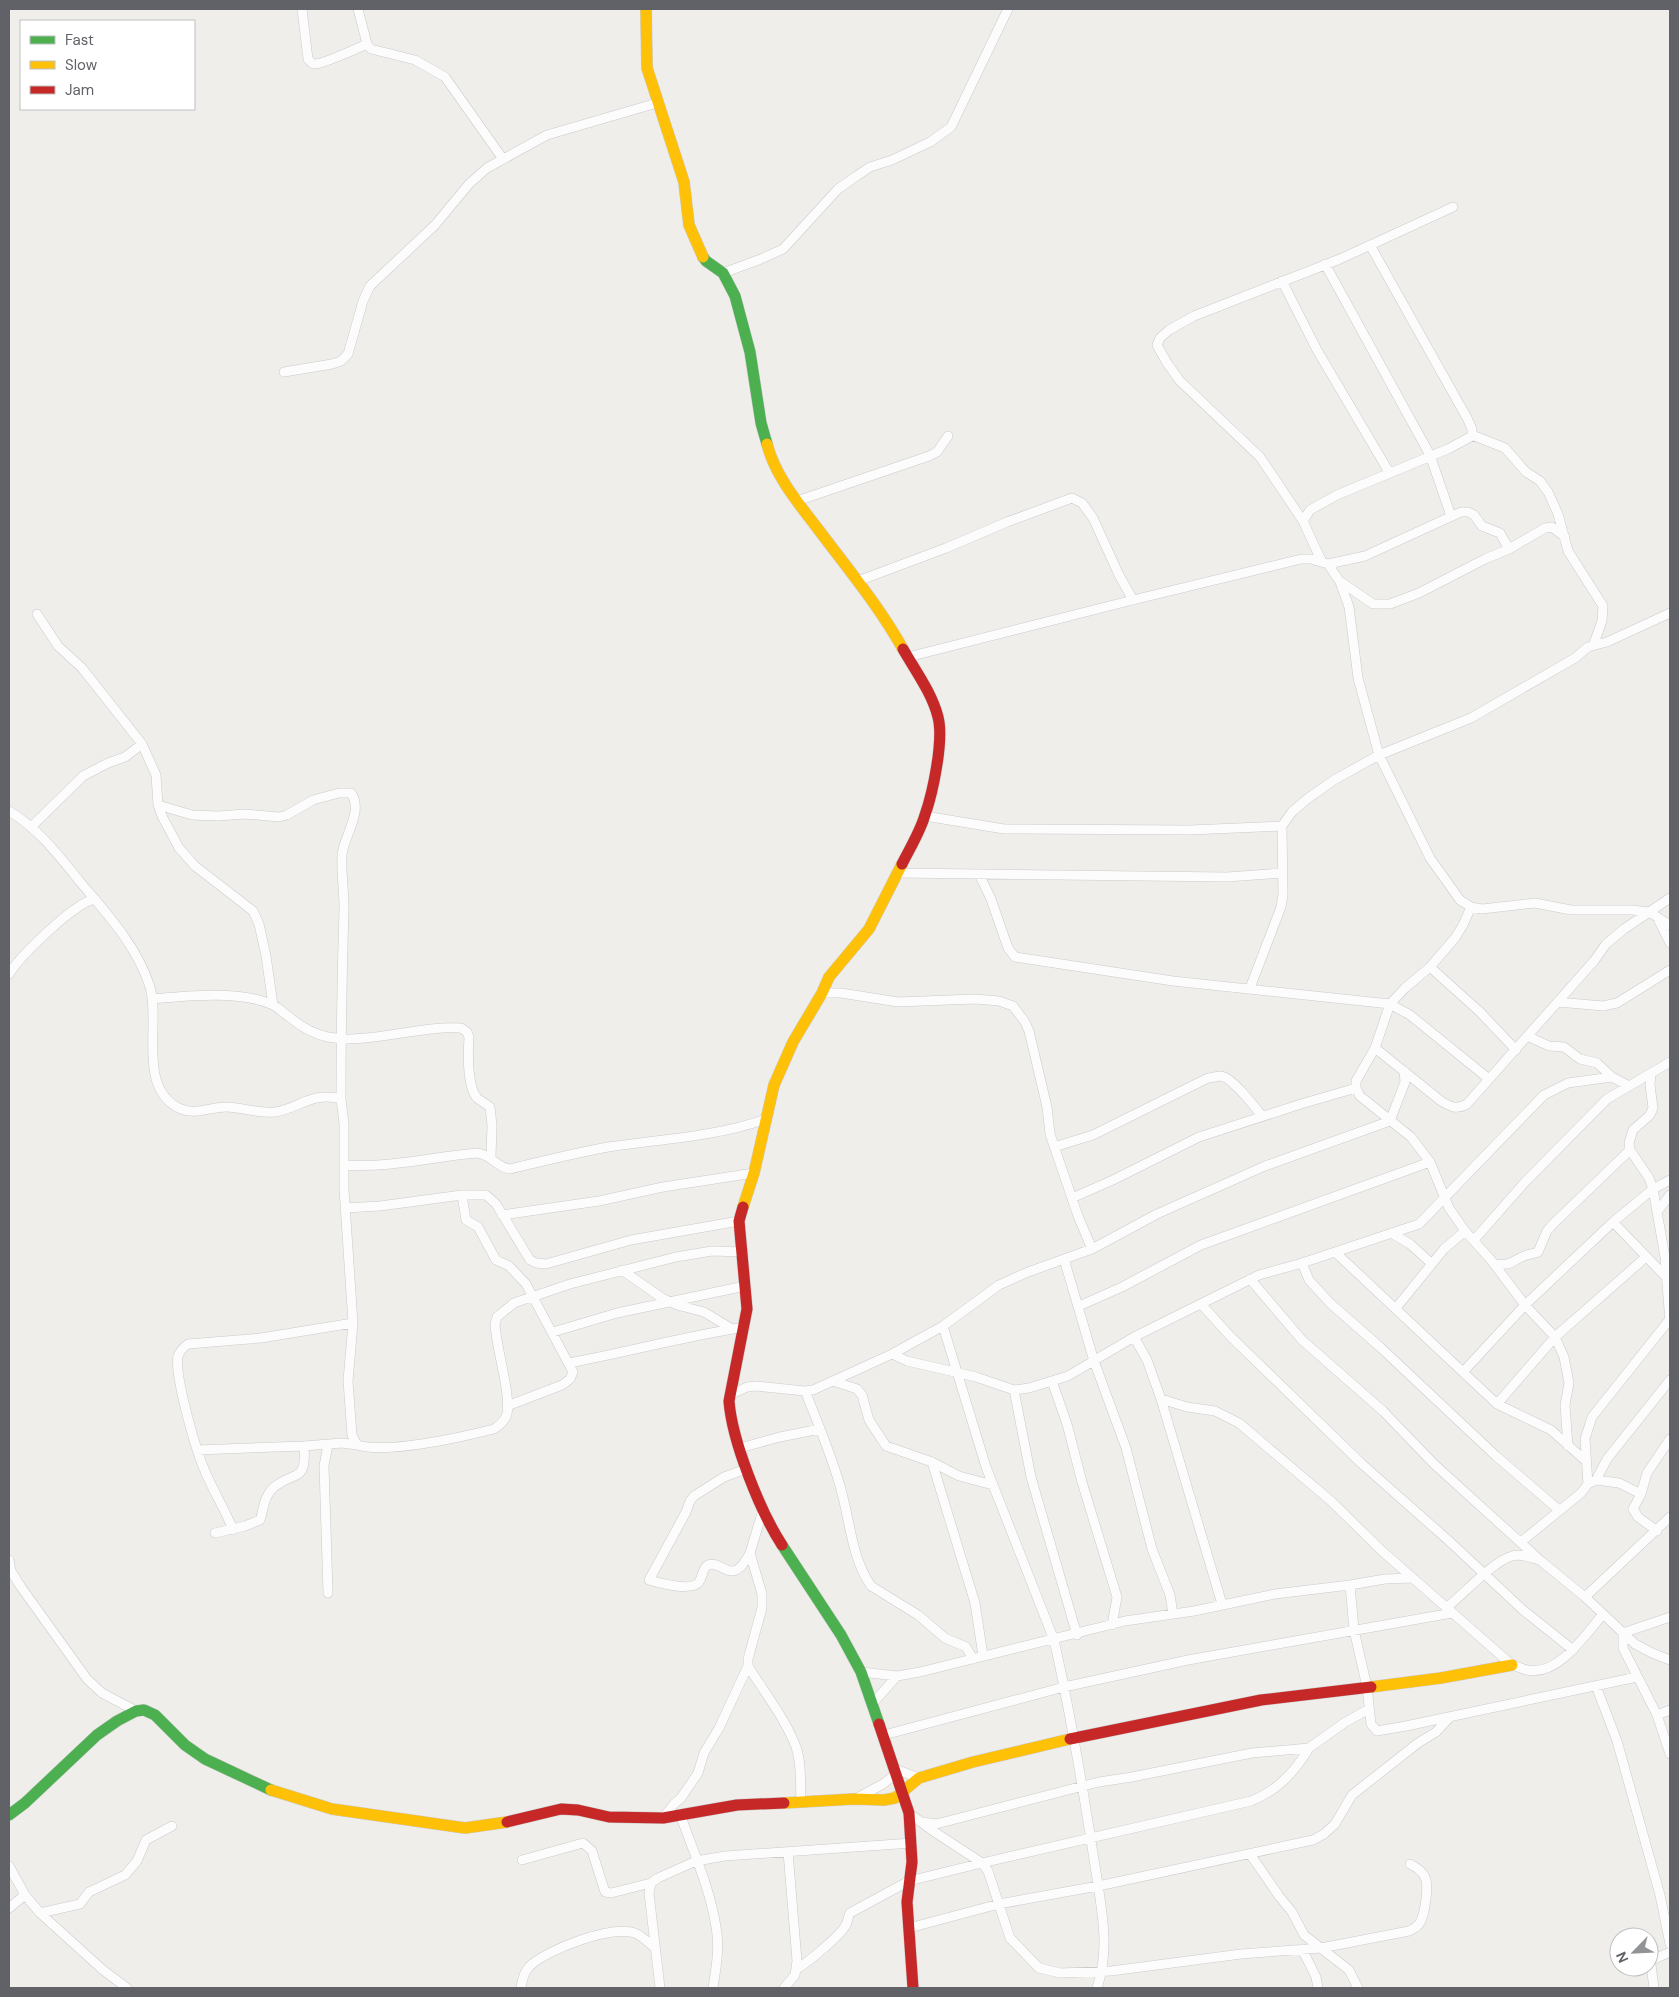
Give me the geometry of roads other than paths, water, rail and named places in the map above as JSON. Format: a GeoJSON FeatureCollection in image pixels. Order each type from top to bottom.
{"type":"FeatureCollection","features":[{"type":"Feature","properties":{"kind":"street"},"geometry":{"type":"LineString","coordinates":[[302,9],[308,59],[314,64],[367,44]]}},
{"type":"Feature","properties":{"kind":"street"},"geometry":{"type":"LineString","coordinates":[[358,9],[367,44],[371,49],[415,60],[445,77],[503,159]]}},
{"type":"Feature","properties":{"kind":"street"},"geometry":{"type":"LineString","coordinates":[[646,9],[647,68],[684,182],[689,225],[698,248],[706,261],[723,273],[735,296],[750,352],[761,423],[769,453],[797,501],[886,619],[927,690],[940,722],[939,753],[924,816],[870,929],[829,977],[782,1065],[774,1086],[754,1173],[739,1221],[747,1309],[729,1402],[730,1413],[746,1469],[763,1510],[774,1533],[841,1635],[862,1672],[903,1793],[909,1813],[912,1843],[912,1862],[907,1902],[914,1988]]}},
{"type":"Feature","properties":{"kind":"street"},"geometry":{"type":"LineString","coordinates":[[723,273],[783,249],[838,189],[870,167],[892,160],[930,142],[951,127],[1008,9]]}},
{"type":"Feature","properties":{"kind":"street"},"geometry":{"type":"LineString","coordinates":[[284,372],[332,364],[341,361],[348,354],[363,301],[370,286],[435,225],[469,184],[487,168],[547,135],[657,103]]}},
{"type":"Feature","properties":{"kind":"street"},"geometry":{"type":"LineString","coordinates":[[1453,207],[1325,264],[1194,316],[1169,330],[1160,338],[1157,345],[1166,363],[1180,381],[1260,457],[1303,521],[1324,562],[1340,582],[1373,604],[1390,604],[1419,593],[1485,559],[1510,549],[1549,527],[1552,527],[1564,537]]}},
{"type":"Feature","properties":{"kind":"street"},"geometry":{"type":"LineString","coordinates":[[1370,245],[1467,418],[1472,435]]}},
{"type":"Feature","properties":{"kind":"street"},"geometry":{"type":"LineString","coordinates":[[1325,264],[1430,455],[1451,516]]}},
{"type":"Feature","properties":{"kind":"street"},"geometry":{"type":"LineString","coordinates":[[1282,281],[1317,350],[1389,472]]}},
{"type":"Feature","properties":{"kind":"street"},"geometry":{"type":"LineString","coordinates":[[1303,521],[1310,510],[1317,505],[1389,472],[1448,449],[1472,435]]}},
{"type":"Feature","properties":{"kind":"street"},"geometry":{"type":"LineString","coordinates":[[1472,435],[1505,448],[1526,472],[1540,481],[1554,504],[1572,557],[1603,606],[1602,621],[1592,646]]}},
{"type":"Feature","properties":{"kind":"street"},"geometry":{"type":"LineString","coordinates":[[797,501],[929,456],[938,452],[948,436]]}},
{"type":"Feature","properties":{"kind":"street"},"geometry":{"type":"LineString","coordinates":[[858,580],[946,548],[1007,522],[1072,498],[1082,503],[1093,518],[1132,600]]}},
{"type":"Feature","properties":{"kind":"street"},"geometry":{"type":"LineString","coordinates":[[908,657],[1301,559],[1311,558],[1324,562],[1365,556],[1461,512],[1468,512],[1474,515],[1482,526],[1500,533],[1510,549]]}},
{"type":"Feature","properties":{"kind":"street"},"geometry":{"type":"LineString","coordinates":[[1340,582],[1349,607],[1358,678],[1379,755],[1430,858],[1460,900],[1471,908],[1482,909],[1535,903],[1571,910],[1632,910],[1649,912],[1670,925]]}},
{"type":"Feature","properties":{"kind":"street"},"geometry":{"type":"LineString","coordinates":[[1250,988],[1281,907],[1282,826],[1292,812],[1319,790],[1379,755],[1471,718],[1575,658],[1588,647],[1607,642],[1670,613]]}},
{"type":"Feature","properties":{"kind":"street"},"geometry":{"type":"LineString","coordinates":[[37,614],[64,654],[82,668],[142,744],[156,775],[158,805],[179,848],[189,861],[253,911],[259,924],[266,956],[273,1005]]}},
{"type":"Feature","properties":{"kind":"street"},"geometry":{"type":"LineString","coordinates":[[31,827],[83,776],[108,763],[125,757],[142,744]]}},
{"type":"Feature","properties":{"kind":"street"},"geometry":{"type":"LineString","coordinates":[[158,805],[192,815],[245,814],[278,817],[287,815],[313,800],[339,793],[351,793],[355,802],[355,810],[342,854],[344,900],[340,1098],[344,1124],[345,1208],[353,1323],[348,1381],[352,1435],[357,1445]]}},
{"type":"Feature","properties":{"kind":"street"},"geometry":{"type":"LineString","coordinates":[[9,811],[31,827],[120,928],[128,942],[147,978],[152,999],[156,1079],[164,1096],[176,1107],[194,1112],[226,1108],[255,1112],[276,1112],[322,1096],[340,1098]]}},
{"type":"Feature","properties":{"kind":"street"},"geometry":{"type":"LineString","coordinates":[[924,816],[1004,829],[1190,830],[1282,826]]}},
{"type":"Feature","properties":{"kind":"street"},"geometry":{"type":"LineString","coordinates":[[898,873],[1227,877],[1282,873]]}},
{"type":"Feature","properties":{"kind":"street"},"geometry":{"type":"LineString","coordinates":[[979,874],[991,899],[1008,948],[1015,956],[1173,981],[1390,1004],[1410,1015],[1489,1079]]}},
{"type":"Feature","properties":{"kind":"street"},"geometry":{"type":"LineString","coordinates":[[1375,1048],[1441,1101],[1451,1107],[1458,1108],[1466,1104],[1594,961],[1612,937],[1670,898]]}},
{"type":"Feature","properties":{"kind":"street"},"geometry":{"type":"LineString","coordinates":[[9,974],[66,915],[83,902],[95,899]]}},
{"type":"Feature","properties":{"kind":"street"},"geometry":{"type":"LineString","coordinates":[[1471,908],[1455,938],[1430,967],[1405,988],[1390,1004],[1375,1048],[1356,1081],[1356,1088],[1360,1096],[1411,1137],[1430,1162],[1449,1208],[1465,1231],[1494,1264],[1525,1305],[1555,1337],[1564,1357],[1569,1383],[1565,1404],[1568,1446]]}},
{"type":"Feature","properties":{"kind":"street"},"geometry":{"type":"LineString","coordinates":[[1658,919],[1670,943]]}},
{"type":"Feature","properties":{"kind":"street"},"geometry":{"type":"LineString","coordinates":[[1430,967],[1480,1012],[1516,1050]]}},
{"type":"Feature","properties":{"kind":"street"},"geometry":{"type":"LineString","coordinates":[[1558,1002],[1603,1006],[1617,1003],[1670,970]]}},
{"type":"Feature","properties":{"kind":"street"},"geometry":{"type":"LineString","coordinates":[[822,992],[898,1002],[975,999],[999,1001],[1012,1006],[1025,1022],[1029,1031],[1054,1147],[1092,1249]]}},
{"type":"Feature","properties":{"kind":"street"},"geometry":{"type":"LineString","coordinates":[[152,999],[188,996],[245,998],[273,1005],[300,1025],[323,1035],[341,1038],[452,1027],[461,1028],[467,1032],[469,1038],[471,1080],[474,1092],[478,1099],[490,1107],[492,1124],[491,1157]]}},
{"type":"Feature","properties":{"kind":"street"},"geometry":{"type":"LineString","coordinates":[[1527,1036],[1550,1046],[1568,1049],[1580,1059],[1597,1063],[1612,1077],[1629,1086]]}},
{"type":"Feature","properties":{"kind":"street"},"geometry":{"type":"LineString","coordinates":[[1474,1240],[1526,1181],[1607,1099],[1670,1062]]}},
{"type":"Feature","properties":{"kind":"street"},"geometry":{"type":"LineString","coordinates":[[732,1394],[747,1387],[756,1386],[806,1392],[892,1354],[944,1326],[999,1285],[1092,1249],[1157,1214],[1265,1166],[1390,1121],[1405,1082],[1404,1071]]}},
{"type":"Feature","properties":{"kind":"street"},"geometry":{"type":"LineString","coordinates":[[1592,1482],[1586,1461],[1586,1438],[1592,1417],[1670,1321],[1669,1280],[1653,1189],[1649,1178],[1630,1150],[1629,1143],[1633,1130],[1650,1115],[1653,1108],[1650,1085],[1651,1074]]}},
{"type":"Feature","properties":{"kind":"street"},"geometry":{"type":"LineString","coordinates":[[892,1354],[907,1360],[956,1372],[1014,1390],[1029,1388],[1068,1376],[1134,1337],[1259,1275],[1302,1263],[1419,1224],[1544,1095],[1568,1082],[1612,1077]]}},
{"type":"Feature","properties":{"kind":"street"},"geometry":{"type":"LineString","coordinates":[[1054,1147],[1093,1135],[1208,1078],[1225,1078],[1244,1093],[1262,1116]]}},
{"type":"Feature","properties":{"kind":"street"},"geometry":{"type":"LineString","coordinates":[[1072,1198],[1113,1180],[1199,1137],[1356,1088]]}},
{"type":"Feature","properties":{"kind":"street"},"geometry":{"type":"LineString","coordinates":[[344,1165],[371,1167],[477,1153],[486,1154],[497,1164],[510,1169],[606,1148],[712,1134],[741,1128],[766,1119]]}},
{"type":"Feature","properties":{"kind":"street"},"geometry":{"type":"LineString","coordinates":[[1494,1264],[1504,1266],[1538,1252],[1547,1231],[1553,1224],[1630,1150]]}},
{"type":"Feature","properties":{"kind":"street"},"geometry":{"type":"LineString","coordinates":[[1079,1306],[1122,1287],[1201,1245],[1430,1162]]}},
{"type":"Feature","properties":{"kind":"street"},"geometry":{"type":"LineString","coordinates":[[502,1215],[599,1201],[754,1173]]}},
{"type":"Feature","properties":{"kind":"street"},"geometry":{"type":"LineString","coordinates":[[1463,1372],[1525,1305],[1613,1222],[1653,1189],[1670,1180]]}},
{"type":"Feature","properties":{"kind":"street"},"geometry":{"type":"LineString","coordinates":[[345,1208],[380,1206],[462,1195],[486,1195],[496,1204],[530,1260],[546,1264],[631,1240],[739,1221]]}},
{"type":"Feature","properties":{"kind":"street"},"geometry":{"type":"LineString","coordinates":[[462,1195],[466,1220],[478,1227],[496,1260],[519,1274],[553,1332],[573,1372],[570,1379],[562,1384],[507,1406]]}},
{"type":"Feature","properties":{"kind":"street"},"geometry":{"type":"LineString","coordinates":[[1657,1212],[1670,1195]]}},
{"type":"Feature","properties":{"kind":"street"},"geometry":{"type":"LineString","coordinates":[[1613,1222],[1669,1280]]}},
{"type":"Feature","properties":{"kind":"street"},"geometry":{"type":"LineString","coordinates":[[1396,1308],[1444,1249],[1465,1231]]}},
{"type":"Feature","properties":{"kind":"street"},"geometry":{"type":"LineString","coordinates":[[1391,1233],[1410,1244],[1431,1264]]}},
{"type":"Feature","properties":{"kind":"street"},"geometry":{"type":"LineString","coordinates":[[197,1450],[342,1443],[373,1448],[443,1440],[494,1429],[505,1419],[507,1406],[495,1324],[496,1317],[503,1310],[514,1303],[532,1296],[653,1262],[712,1251],[742,1252]]}},
{"type":"Feature","properties":{"kind":"street"},"geometry":{"type":"LineString","coordinates":[[1335,1252],[1497,1404],[1551,1430],[1586,1461]]}},
{"type":"Feature","properties":{"kind":"street"},"geometry":{"type":"LineString","coordinates":[[1497,1404],[1555,1337],[1646,1257]]}},
{"type":"Feature","properties":{"kind":"street"},"geometry":{"type":"LineString","coordinates":[[1064,1259],[1094,1361],[1126,1448],[1152,1549],[1170,1595],[1173,1614]]}},
{"type":"Feature","properties":{"kind":"street"},"geometry":{"type":"LineString","coordinates":[[1302,1263],[1309,1280],[1330,1303],[1380,1347],[1496,1456],[1559,1510]]}},
{"type":"Feature","properties":{"kind":"street"},"geometry":{"type":"LineString","coordinates":[[622,1270],[669,1301],[704,1312],[732,1329]]}},
{"type":"Feature","properties":{"kind":"street"},"geometry":{"type":"LineString","coordinates":[[1250,1279],[1302,1340],[1382,1411],[1434,1464],[1541,1561],[1585,1597],[1623,1633],[1644,1649],[1670,1660]]}},
{"type":"Feature","properties":{"kind":"street"},"geometry":{"type":"LineString","coordinates":[[553,1332],[617,1313],[745,1286]]}},
{"type":"Feature","properties":{"kind":"street"},"geometry":{"type":"LineString","coordinates":[[1201,1304],[1230,1336],[1362,1464],[1523,1610],[1573,1650]]}},
{"type":"Feature","properties":{"kind":"street"},"geometry":{"type":"LineString","coordinates":[[233,1530],[205,1472],[197,1450],[186,1410],[179,1371],[178,1356],[182,1349],[188,1344],[261,1338],[353,1323]]}},
{"type":"Feature","properties":{"kind":"street"},"geometry":{"type":"LineString","coordinates":[[944,1326],[971,1423],[993,1485],[1054,1640],[1074,1738],[1098,1886],[1104,1942],[1102,1972],[1097,1988]]}},
{"type":"Feature","properties":{"kind":"street"},"geometry":{"type":"LineString","coordinates":[[569,1363],[745,1327]]}},
{"type":"Feature","properties":{"kind":"street"},"geometry":{"type":"LineString","coordinates":[[1134,1337],[1147,1360],[1162,1399],[1222,1604]]}},
{"type":"Feature","properties":{"kind":"street"},"geometry":{"type":"LineString","coordinates":[[1521,1542],[1592,1482],[1607,1459],[1670,1380]]}},
{"type":"Feature","properties":{"kind":"street"},"geometry":{"type":"LineString","coordinates":[[832,1381],[857,1388],[862,1394],[869,1420],[886,1446],[932,1462],[959,1476],[993,1485]]}},
{"type":"Feature","properties":{"kind":"street"},"geometry":{"type":"LineString","coordinates":[[1052,1381],[1067,1424],[1082,1482],[1117,1596],[1117,1606],[1112,1625]]}},
{"type":"Feature","properties":{"kind":"street"},"geometry":{"type":"LineString","coordinates":[[1014,1390],[1031,1477],[1077,1634]]}},
{"type":"Feature","properties":{"kind":"street"},"geometry":{"type":"LineString","coordinates":[[806,1392],[840,1486],[850,1535],[866,1579],[871,1586],[918,1615],[945,1638],[966,1647],[973,1659]]}},
{"type":"Feature","properties":{"kind":"street"},"geometry":{"type":"LineString","coordinates":[[1162,1399],[1187,1407],[1215,1411],[1239,1423],[1331,1502],[1413,1578],[1512,1664],[1528,1670],[1542,1670],[1560,1661],[1573,1650],[1603,1614]]}},
{"type":"Feature","properties":{"kind":"street"},"geometry":{"type":"LineString","coordinates":[[740,1448],[820,1429]]}},
{"type":"Feature","properties":{"kind":"street"},"geometry":{"type":"LineString","coordinates":[[1657,1531],[1634,1513],[1633,1505],[1641,1494],[1648,1473],[1670,1439]]}},
{"type":"Feature","properties":{"kind":"street"},"geometry":{"type":"LineString","coordinates":[[328,1445],[324,1466],[328,1593]]}},
{"type":"Feature","properties":{"kind":"street"},"geometry":{"type":"LineString","coordinates":[[215,1533],[233,1530],[260,1520],[264,1502],[274,1488],[300,1474],[305,1460],[304,1446]]}},
{"type":"Feature","properties":{"kind":"street"},"geometry":{"type":"LineString","coordinates":[[932,1462],[975,1603],[983,1656]]}},
{"type":"Feature","properties":{"kind":"street"},"geometry":{"type":"LineString","coordinates":[[746,1469],[724,1477],[694,1496],[649,1580],[664,1584],[693,1587],[698,1583],[706,1568],[712,1564],[728,1571],[736,1570],[745,1564],[750,1553],[763,1510]]}},
{"type":"Feature","properties":{"kind":"street"},"geometry":{"type":"LineString","coordinates":[[1592,1482],[1619,1483],[1641,1494]]}},
{"type":"Feature","properties":{"kind":"street"},"geometry":{"type":"LineString","coordinates":[[1585,1597],[1670,1517]]}},
{"type":"Feature","properties":{"kind":"street"},"geometry":{"type":"LineString","coordinates":[[664,1818],[681,1798],[698,1773],[704,1753],[720,1728],[748,1666],[748,1659],[762,1608],[762,1594],[750,1553]]}},
{"type":"Feature","properties":{"kind":"street"},"geometry":{"type":"LineString","coordinates":[[884,1735],[1064,1687],[1188,1660],[1354,1630],[1449,1610],[1484,1575],[1513,1555],[1541,1561]]}},
{"type":"Feature","properties":{"kind":"street"},"geometry":{"type":"LineString","coordinates":[[9,1560],[10,1571],[87,1679],[102,1693],[136,1711]]}},
{"type":"Feature","properties":{"kind":"street"},"geometry":{"type":"LineString","coordinates":[[862,1672],[897,1676],[1112,1625],[1222,1604],[1275,1594],[1385,1579],[1413,1578]]}},
{"type":"Feature","properties":{"kind":"street"},"geometry":{"type":"LineString","coordinates":[[1350,1585],[1354,1630],[1367,1687],[1372,1727],[1377,1730],[1450,1717],[1637,1677]]}},
{"type":"Feature","properties":{"kind":"street"},"geometry":{"type":"LineString","coordinates":[[1623,1633],[1670,1617]]}},
{"type":"Feature","properties":{"kind":"street"},"geometry":{"type":"LineString","coordinates":[[1623,1633],[1623,1648],[1658,1715],[1670,1754]]}},
{"type":"Feature","properties":{"kind":"street"},"geometry":{"type":"LineString","coordinates":[[9,1815],[25,1803],[97,1735],[117,1721],[136,1711],[144,1710],[155,1715],[185,1745],[205,1759],[270,1790],[332,1809],[466,1828],[511,1821],[561,1809],[578,1810],[609,1817],[664,1818],[737,1805],[854,1799],[884,1800],[895,1798],[903,1793],[919,1778],[973,1762],[1074,1738],[1261,1700],[1441,1678],[1512,1664]]}},
{"type":"Feature","properties":{"kind":"street"},"geometry":{"type":"LineString","coordinates":[[748,1666],[796,1747],[801,1801]]}},
{"type":"Feature","properties":{"kind":"street"},"geometry":{"type":"LineString","coordinates":[[873,1703],[897,1676]]}},
{"type":"Feature","properties":{"kind":"street"},"geometry":{"type":"LineString","coordinates":[[1596,1686],[1617,1741],[1660,1895],[1670,1944]]}},
{"type":"Feature","properties":{"kind":"street"},"geometry":{"type":"LineString","coordinates":[[797,1969],[805,1964],[847,1924],[850,1913],[909,1881],[1233,1806],[1267,1795],[1294,1771],[1308,1748],[1344,1723],[1369,1709]]}},
{"type":"Feature","properties":{"kind":"street"},"geometry":{"type":"LineString","coordinates":[[1658,1715],[1670,1710]]}},
{"type":"Feature","properties":{"kind":"street"},"geometry":{"type":"LineString","coordinates":[[909,1928],[999,1904],[1098,1886],[1312,1840],[1324,1834],[1335,1824],[1352,1795],[1418,1743],[1436,1732],[1450,1717]]}},
{"type":"Feature","properties":{"kind":"street"},"geometry":{"type":"LineString","coordinates":[[920,1822],[930,1824],[948,1822],[1082,1785],[1252,1752],[1308,1748]]}},
{"type":"Feature","properties":{"kind":"street"},"geometry":{"type":"LineString","coordinates":[[854,1799],[873,1790],[896,1771]]}},
{"type":"Feature","properties":{"kind":"street"},"geometry":{"type":"LineString","coordinates":[[896,1771],[919,1778]]}},
{"type":"Feature","properties":{"kind":"street"},"geometry":{"type":"LineString","coordinates":[[909,1813],[982,1863],[988,1871],[1010,1938],[1039,1968],[1060,1973],[1102,1972],[1241,1954],[1321,1948],[1409,1931],[1418,1926],[1421,1921],[1427,1884],[1424,1876],[1410,1864]]}},
{"type":"Feature","properties":{"kind":"street"},"geometry":{"type":"LineString","coordinates":[[680,1814],[707,1889],[716,1928],[718,1950],[713,1988]]}},
{"type":"Feature","properties":{"kind":"street"},"geometry":{"type":"LineString","coordinates":[[40,1913],[80,1904],[89,1892],[125,1875],[137,1861],[146,1840],[172,1826]]}},
{"type":"Feature","properties":{"kind":"street"},"geometry":{"type":"LineString","coordinates":[[522,1860],[583,1843],[592,1851],[605,1892],[611,1893],[651,1883],[696,1861],[725,1856],[912,1843]]}},
{"type":"Feature","properties":{"kind":"street"},"geometry":{"type":"LineString","coordinates":[[784,1988],[792,1980],[797,1969],[788,1852]]}},
{"type":"Feature","properties":{"kind":"street"},"geometry":{"type":"LineString","coordinates":[[1250,1854],[1292,1912],[1304,1935],[1349,1970],[1354,1976],[1358,1988]]}},
{"type":"Feature","properties":{"kind":"street"},"geometry":{"type":"LineString","coordinates":[[9,1866],[25,1895],[40,1913],[103,1970],[127,1988]]}},
{"type":"Feature","properties":{"kind":"street"},"geometry":{"type":"LineString","coordinates":[[651,1883],[649,1893],[660,1988]]}},
{"type":"Feature","properties":{"kind":"street"},"geometry":{"type":"LineString","coordinates":[[9,1908],[25,1895]]}},
{"type":"Feature","properties":{"kind":"street"},"geometry":{"type":"LineString","coordinates":[[521,1988],[529,1967],[567,1946],[602,1933],[636,1933],[655,1948]]}},
{"type":"Feature","properties":{"kind":"street"},"geometry":{"type":"LineString","coordinates":[[1302,1949],[1316,1977],[1318,1988]]}},
{"type":"Feature","properties":{"kind":"street"},"geometry":{"type":"LineString","coordinates":[[1654,1988],[1652,1960],[1670,1952]]}}]}
